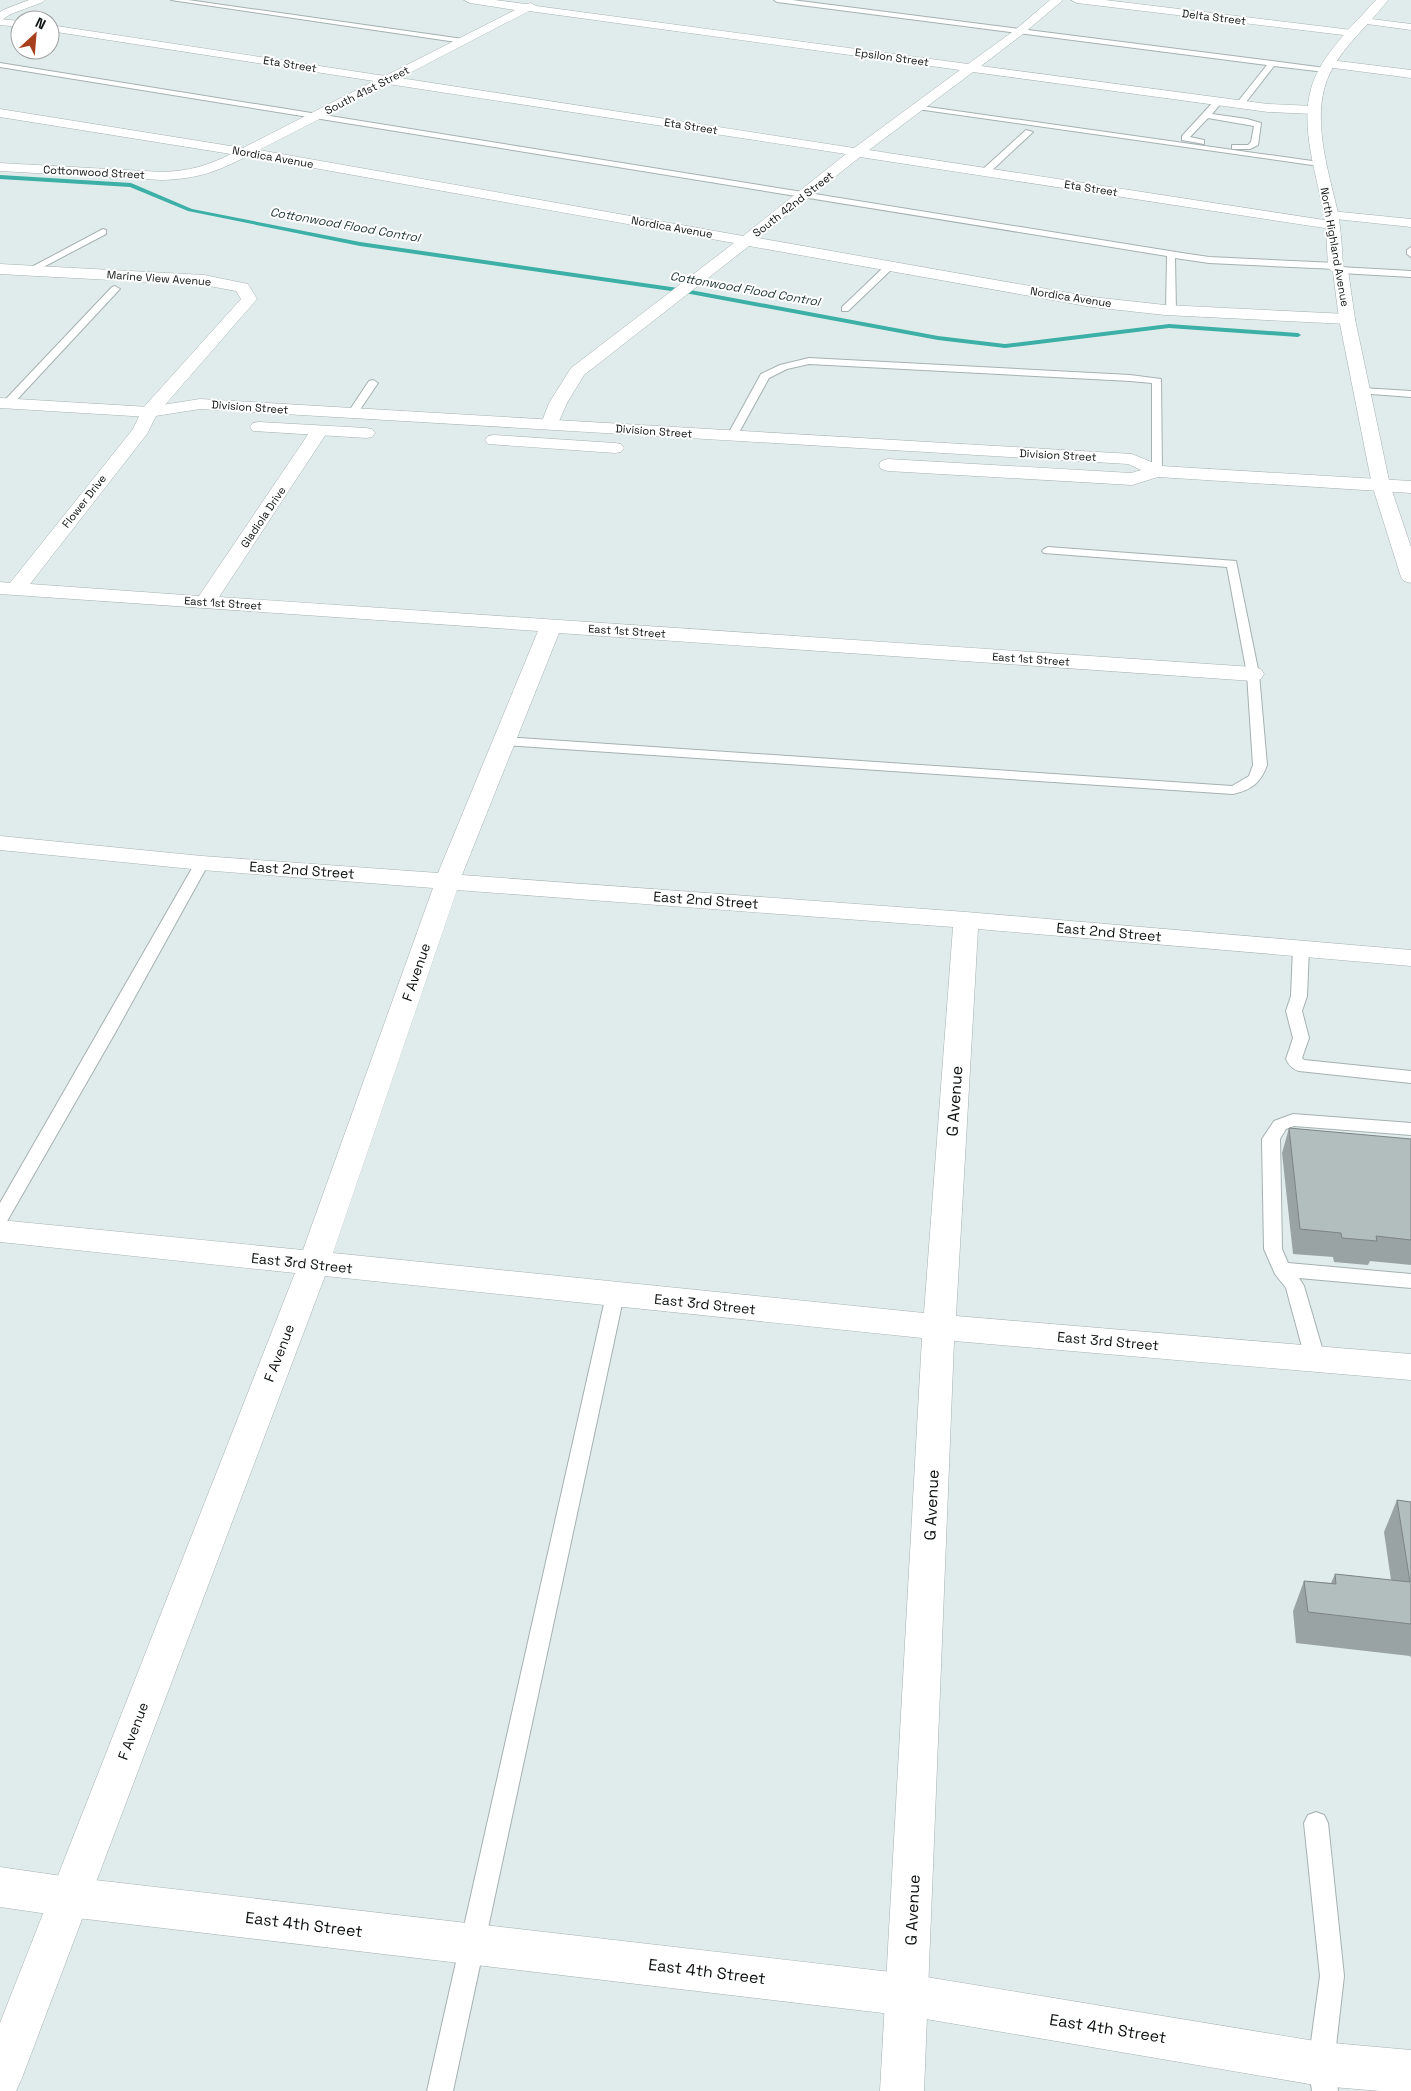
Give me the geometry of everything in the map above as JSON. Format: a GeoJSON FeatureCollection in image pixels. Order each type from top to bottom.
{"type":"FeatureCollection","features":[{"type":"Feature","properties":{"kind":"street"},"geometry":{"type":"LineString","coordinates":[[0,18],[7,12],[39,0]]}},
{"type":"Feature","properties":{"kind":"street","name":"Epsilon Street"},"geometry":{"type":"LineString","coordinates":[[470,0],[1240,104],[1314,110]]}},
{"type":"Feature","properties":{"kind":"street","name":"South 41st Street"},"geometry":{"type":"LineString","coordinates":[[188,175],[220,165],[544,0]]}},
{"type":"Feature","properties":{"kind":"street","name":"South 42nd Street"},"geometry":{"type":"LineString","coordinates":[[550,424],[558,403],[577,372],[806,194],[857,152],[1019,32],[1057,0]]}},
{"type":"Feature","properties":{"kind":"street","name":"Delta Street"},"geometry":{"type":"LineString","coordinates":[[1077,0],[1352,33]]}},
{"type":"Feature","properties":{"kind":"street","name":"North Highland Avenue"},"geometry":{"type":"LineString","coordinates":[[1382,0],[1352,33],[1327,67],[1317,89],[1314,110],[1319,164],[1331,220],[1347,319],[1382,485],[1411,577]]}},
{"type":"Feature","properties":{"kind":"street"},"geometry":{"type":"LineString","coordinates":[[1364,21],[1411,27]]}},
{"type":"Feature","properties":{"kind":"street","name":"Eta Street"},"geometry":{"type":"LineString","coordinates":[[60,30],[985,172],[1331,220],[1411,223]]}},
{"type":"Feature","properties":{"kind":"street"},"geometry":{"type":"LineString","coordinates":[[1327,67],[1411,74]]}},
{"type":"Feature","properties":{"kind":"street","name":"Nordica Avenue"},"geometry":{"type":"LineString","coordinates":[[0,112],[245,152],[1092,302],[1171,311],[1347,319]]}},
{"type":"Feature","properties":{"kind":"street","name":"Cottonwood Street"},"geometry":{"type":"LineString","coordinates":[[0,167],[162,176],[188,175]]}},
{"type":"Feature","properties":{"kind":"street","name":"Marine View Avenue"},"geometry":{"type":"LineString","coordinates":[[1,270],[204,280],[242,287],[249,299],[149,412]]}},
{"type":"Feature","properties":{"kind":"street","name":"Division Street"},"geometry":{"type":"LineString","coordinates":[[3,404],[149,412],[200,404],[550,424],[1132,459],[1157,470],[1411,487]]}},
{"type":"Feature","properties":{"kind":"street","name":"Division Street"},"geometry":{"type":"LineString","coordinates":[[149,412],[177,420],[196,422]]}},
{"type":"Feature","properties":{"kind":"street","name":"Flower Drive"},"geometry":{"type":"LineString","coordinates":[[8,588],[141,430],[149,412]]}},
{"type":"Feature","properties":{"kind":"street","name":"Division Street"},"geometry":{"type":"LineString","coordinates":[[243,426],[386,434]]}},
{"type":"Feature","properties":{"kind":"street","name":"Gladiola Drive"},"geometry":{"type":"LineString","coordinates":[[205,602],[319,431]]}},
{"type":"Feature","properties":{"kind":"street","name":"Division Street"},"geometry":{"type":"LineString","coordinates":[[481,440],[636,449]]}},
{"type":"Feature","properties":{"kind":"street","name":"Division Street"},"geometry":{"type":"LineString","coordinates":[[873,464],[1132,479],[1157,470]]}},
{"type":"Feature","properties":{"kind":"street","name":"East 1st Street"},"geometry":{"type":"LineString","coordinates":[[8,588],[1253,674]]}},
{"type":"Feature","properties":{"kind":"street","name":"F Avenue"},"geometry":{"type":"LineString","coordinates":[[0,2078],[314,1264],[448,880],[551,626]]}},
{"type":"Feature","properties":{"kind":"street","name":"East 2nd Street"},"geometry":{"type":"LineString","coordinates":[[0,843],[202,863],[966,920],[1411,958]]}},
{"type":"Feature","properties":{"kind":"street","name":"G Avenue"},"geometry":{"type":"LineString","coordinates":[[902,2091],[940,1327],[966,920]]}},
{"type":"Feature","properties":{"kind":"street","name":"East 3rd Street"},"geometry":{"type":"LineString","coordinates":[[0,1231],[940,1327],[1411,1367]]}},
{"type":"Feature","properties":{"kind":"street","name":"East 4th Street"},"geometry":{"type":"LineString","coordinates":[[0,1887],[69,1897],[908,1995],[1323,2077],[1411,2072]]}},
{"type":"Feature","properties":{"kind":"lane"},"geometry":{"type":"LineString","coordinates":[[174,0],[463,41]]}},
{"type":"Feature","properties":{"kind":"lane"},"geometry":{"type":"LineString","coordinates":[[777,0],[1272,63],[1327,67]]}},
{"type":"Feature","properties":{"kind":"lane"},"geometry":{"type":"LineString","coordinates":[[1240,104],[1272,63]]}},
{"type":"Feature","properties":{"kind":"lane"},"geometry":{"type":"LineString","coordinates":[[0,64],[1209,260],[1411,274]]}},
{"type":"Feature","properties":{"kind":"lane"},"geometry":{"type":"LineString","coordinates":[[1206,115],[1247,121],[1258,125],[1255,143],[1250,147],[1239,148],[1185,138],[1206,115],[1219,101]]}},
{"type":"Feature","properties":{"kind":"lane"},"geometry":{"type":"LineString","coordinates":[[917,107],[1319,164]]}},
{"type":"Feature","properties":{"kind":"lane"},"geometry":{"type":"LineString","coordinates":[[985,172],[1029,132]]}},
{"type":"Feature","properties":{"kind":"lane"},"geometry":{"type":"LineString","coordinates":[[29,271],[103,232]]}},
{"type":"Feature","properties":{"kind":"lane"},"geometry":{"type":"LineString","coordinates":[[1171,254],[1171,311]]}},
{"type":"Feature","properties":{"kind":"lane"},"geometry":{"type":"LineString","coordinates":[[845,309],[890,266]]}},
{"type":"Feature","properties":{"kind":"lane"},"geometry":{"type":"LineString","coordinates":[[3,404],[115,289]]}},
{"type":"Feature","properties":{"kind":"lane"},"geometry":{"type":"LineString","coordinates":[[732,436],[765,376],[784,367],[809,362],[1130,378],[1157,381],[1157,470]]}},
{"type":"Feature","properties":{"kind":"lane"},"geometry":{"type":"LineString","coordinates":[[352,414],[373,383]]}},
{"type":"Feature","properties":{"kind":"lane"},"geometry":{"type":"LineString","coordinates":[[1362,391],[1411,394]]}},
{"type":"Feature","properties":{"kind":"lane"},"geometry":{"type":"LineString","coordinates":[[504,741],[1233,790],[1248,785],[1256,778],[1260,766],[1253,674],[1232,564],[1048,551]]}},
{"type":"Feature","properties":{"kind":"lane"},"geometry":{"type":"LineString","coordinates":[[0,1218],[107,1033],[202,863]]}},
{"type":"Feature","properties":{"kind":"lane"},"geometry":{"type":"LineString","coordinates":[[1301,948],[1299,996],[1294,1011],[1301,1038],[1294,1059],[1299,1066],[1411,1077]]}},
{"type":"Feature","properties":{"kind":"lane"},"geometry":{"type":"LineString","coordinates":[[1315,1358],[1295,1286],[1281,1269],[1273,1249],[1271,1139],[1280,1126],[1293,1120],[1411,1129]]}},
{"type":"Feature","properties":{"kind":"lane"},"geometry":{"type":"LineString","coordinates":[[1281,1269],[1411,1281]]}},
{"type":"Feature","properties":{"kind":"lane"},"geometry":{"type":"LineString","coordinates":[[440,2091],[615,1295]]}},
{"type":"Feature","properties":{"kind":"lane"},"geometry":{"type":"LineString","coordinates":[[1316,1823],[1332,1976],[1323,2077]]}},
{"type":"Feature","properties":{"kind":"building"},"geometry":{"type":"Polygon","coordinates":[[[1289,1128],[1411,1139],[1411,1240],[1376,1236],[1377,1241],[1342,1238],[1341,1233],[1300,1229],[1289,1128]]]}},
{"type":"Feature","properties":{"kind":"building"},"geometry":{"type":"Polygon","coordinates":[[[1397,1500],[1411,1502],[1411,1624],[1308,1612],[1304,1581],[1336,1584],[1335,1574],[1410,1582],[1397,1500]]]}},
{"type":"Feature","properties":{"kind":"waterway","name":"Cottonwood Flood Control"},"geometry":{"type":"LineString","coordinates":[[0,177],[131,185],[190,210],[360,244],[685,291],[938,338],[1005,346],[1169,326],[1298,335]]}}]}
